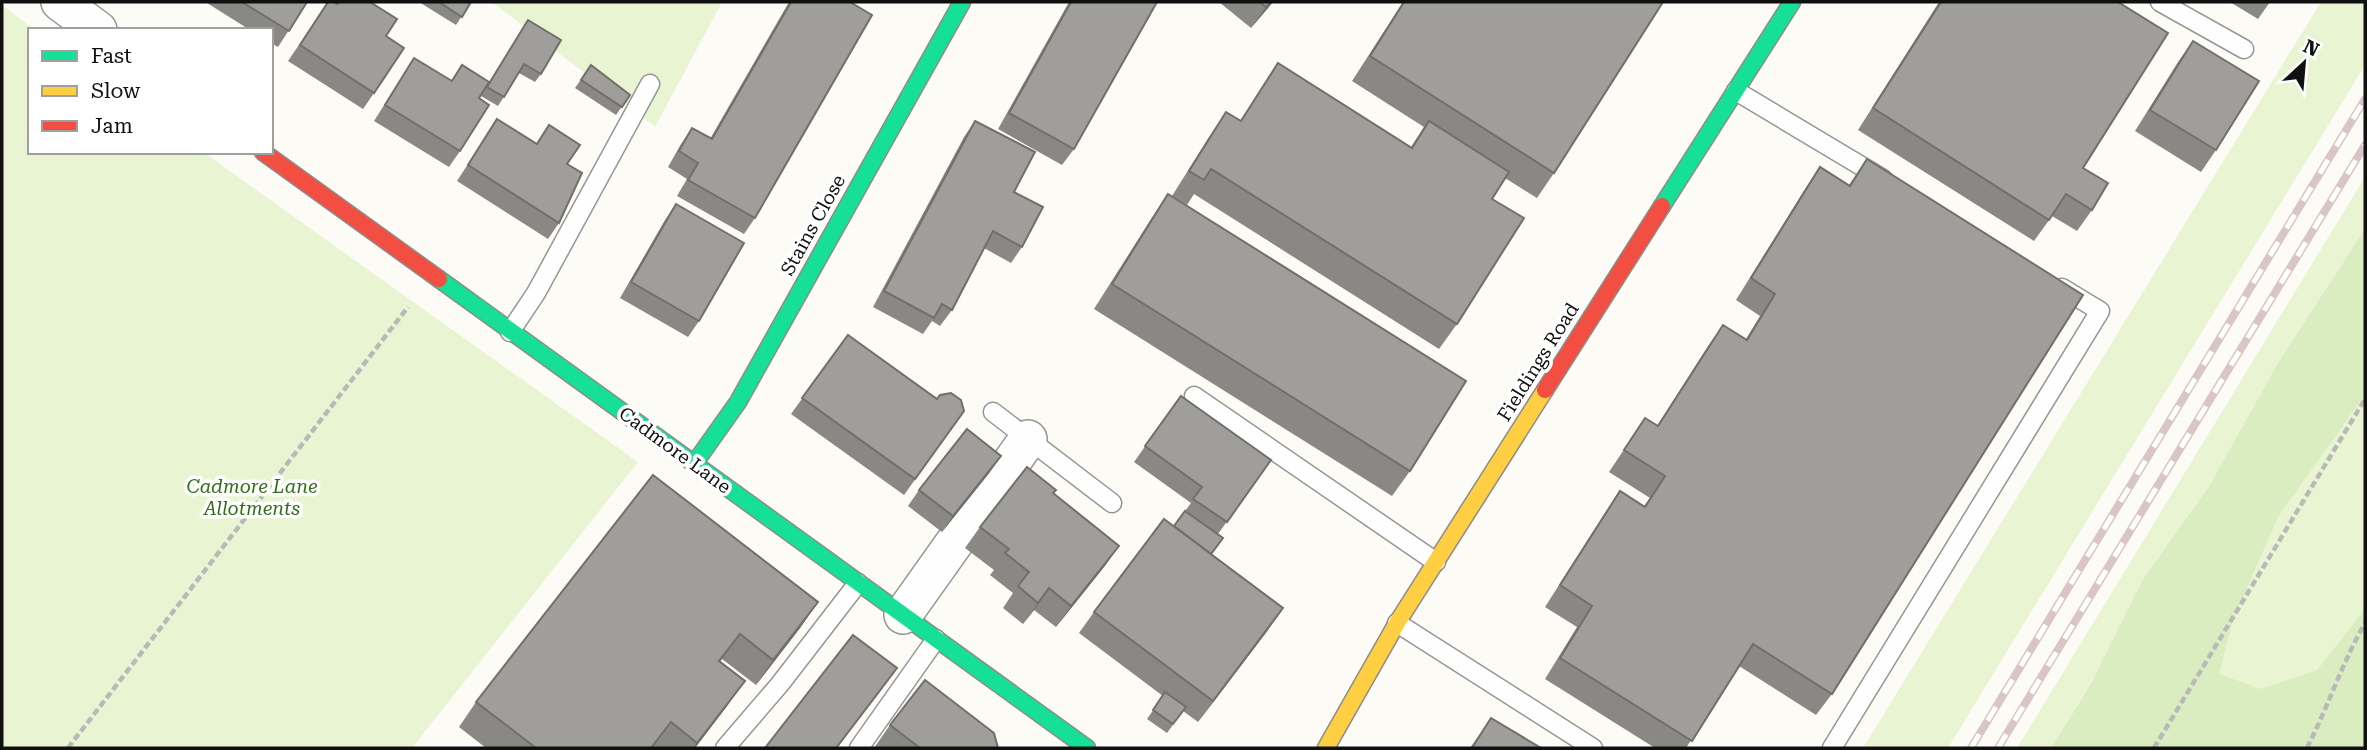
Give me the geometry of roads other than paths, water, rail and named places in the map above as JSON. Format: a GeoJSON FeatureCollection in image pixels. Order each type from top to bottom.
{"type":"FeatureCollection","features":[{"type":"Feature","properties":{"kind":"street"},"geometry":{"type":"LineString","coordinates":[[60,2],[95,28]]}},
{"type":"Feature","properties":{"kind":"street","name":"Stains Close"},"geometry":{"type":"LineString","coordinates":[[694,464],[738,402],[962,2]]}},
{"type":"Feature","properties":{"kind":"street","name":"Fieldings Road"},"geometry":{"type":"LineString","coordinates":[[1326,748],[1397,623],[1792,2]]}},
{"type":"Feature","properties":{"kind":"street","name":"Cadmore Lane"},"geometry":{"type":"LineString","coordinates":[[266,154],[1087,748]]}},
{"type":"Feature","properties":{"kind":"street"},"geometry":{"type":"LineString","coordinates":[[903,615],[1028,439]]}},
{"type":"Feature","properties":{"kind":"lane"},"geometry":{"type":"LineString","coordinates":[[2160,2],[2244,49]]}},
{"type":"Feature","properties":{"kind":"lane"},"geometry":{"type":"LineString","coordinates":[[510,332],[536,293],[650,83]]}},
{"type":"Feature","properties":{"kind":"lane"},"geometry":{"type":"LineString","coordinates":[[1736,90],[1900,190]]}},
{"type":"Feature","properties":{"kind":"lane"},"geometry":{"type":"LineString","coordinates":[[1832,748],[2100,311],[2042,276]]}},
{"type":"Feature","properties":{"kind":"lane"},"geometry":{"type":"LineString","coordinates":[[1194,396],[1436,562]]}},
{"type":"Feature","properties":{"kind":"lane"},"geometry":{"type":"LineString","coordinates":[[993,412],[1112,503]]}},
{"type":"Feature","properties":{"kind":"lane"},"geometry":{"type":"LineString","coordinates":[[725,748],[780,684],[858,583]]}},
{"type":"Feature","properties":{"kind":"lane"},"geometry":{"type":"LineString","coordinates":[[1397,623],[1594,748]]}},
{"type":"Feature","properties":{"kind":"lane"},"geometry":{"type":"LineString","coordinates":[[859,748],[936,639]]}},
{"type":"Feature","properties":{"kind":"railway"},"geometry":{"type":"LineString","coordinates":[[1971,748],[2365,99]]}},
{"type":"Feature","properties":{"kind":"railway"},"geometry":{"type":"LineString","coordinates":[[1998,748],[2365,145]]}},
{"type":"Feature","properties":{"kind":"park label","name":"Cadmore Lane Allotments"},"geometry":{"type":"Point","coordinates":[252,497]}}]}
